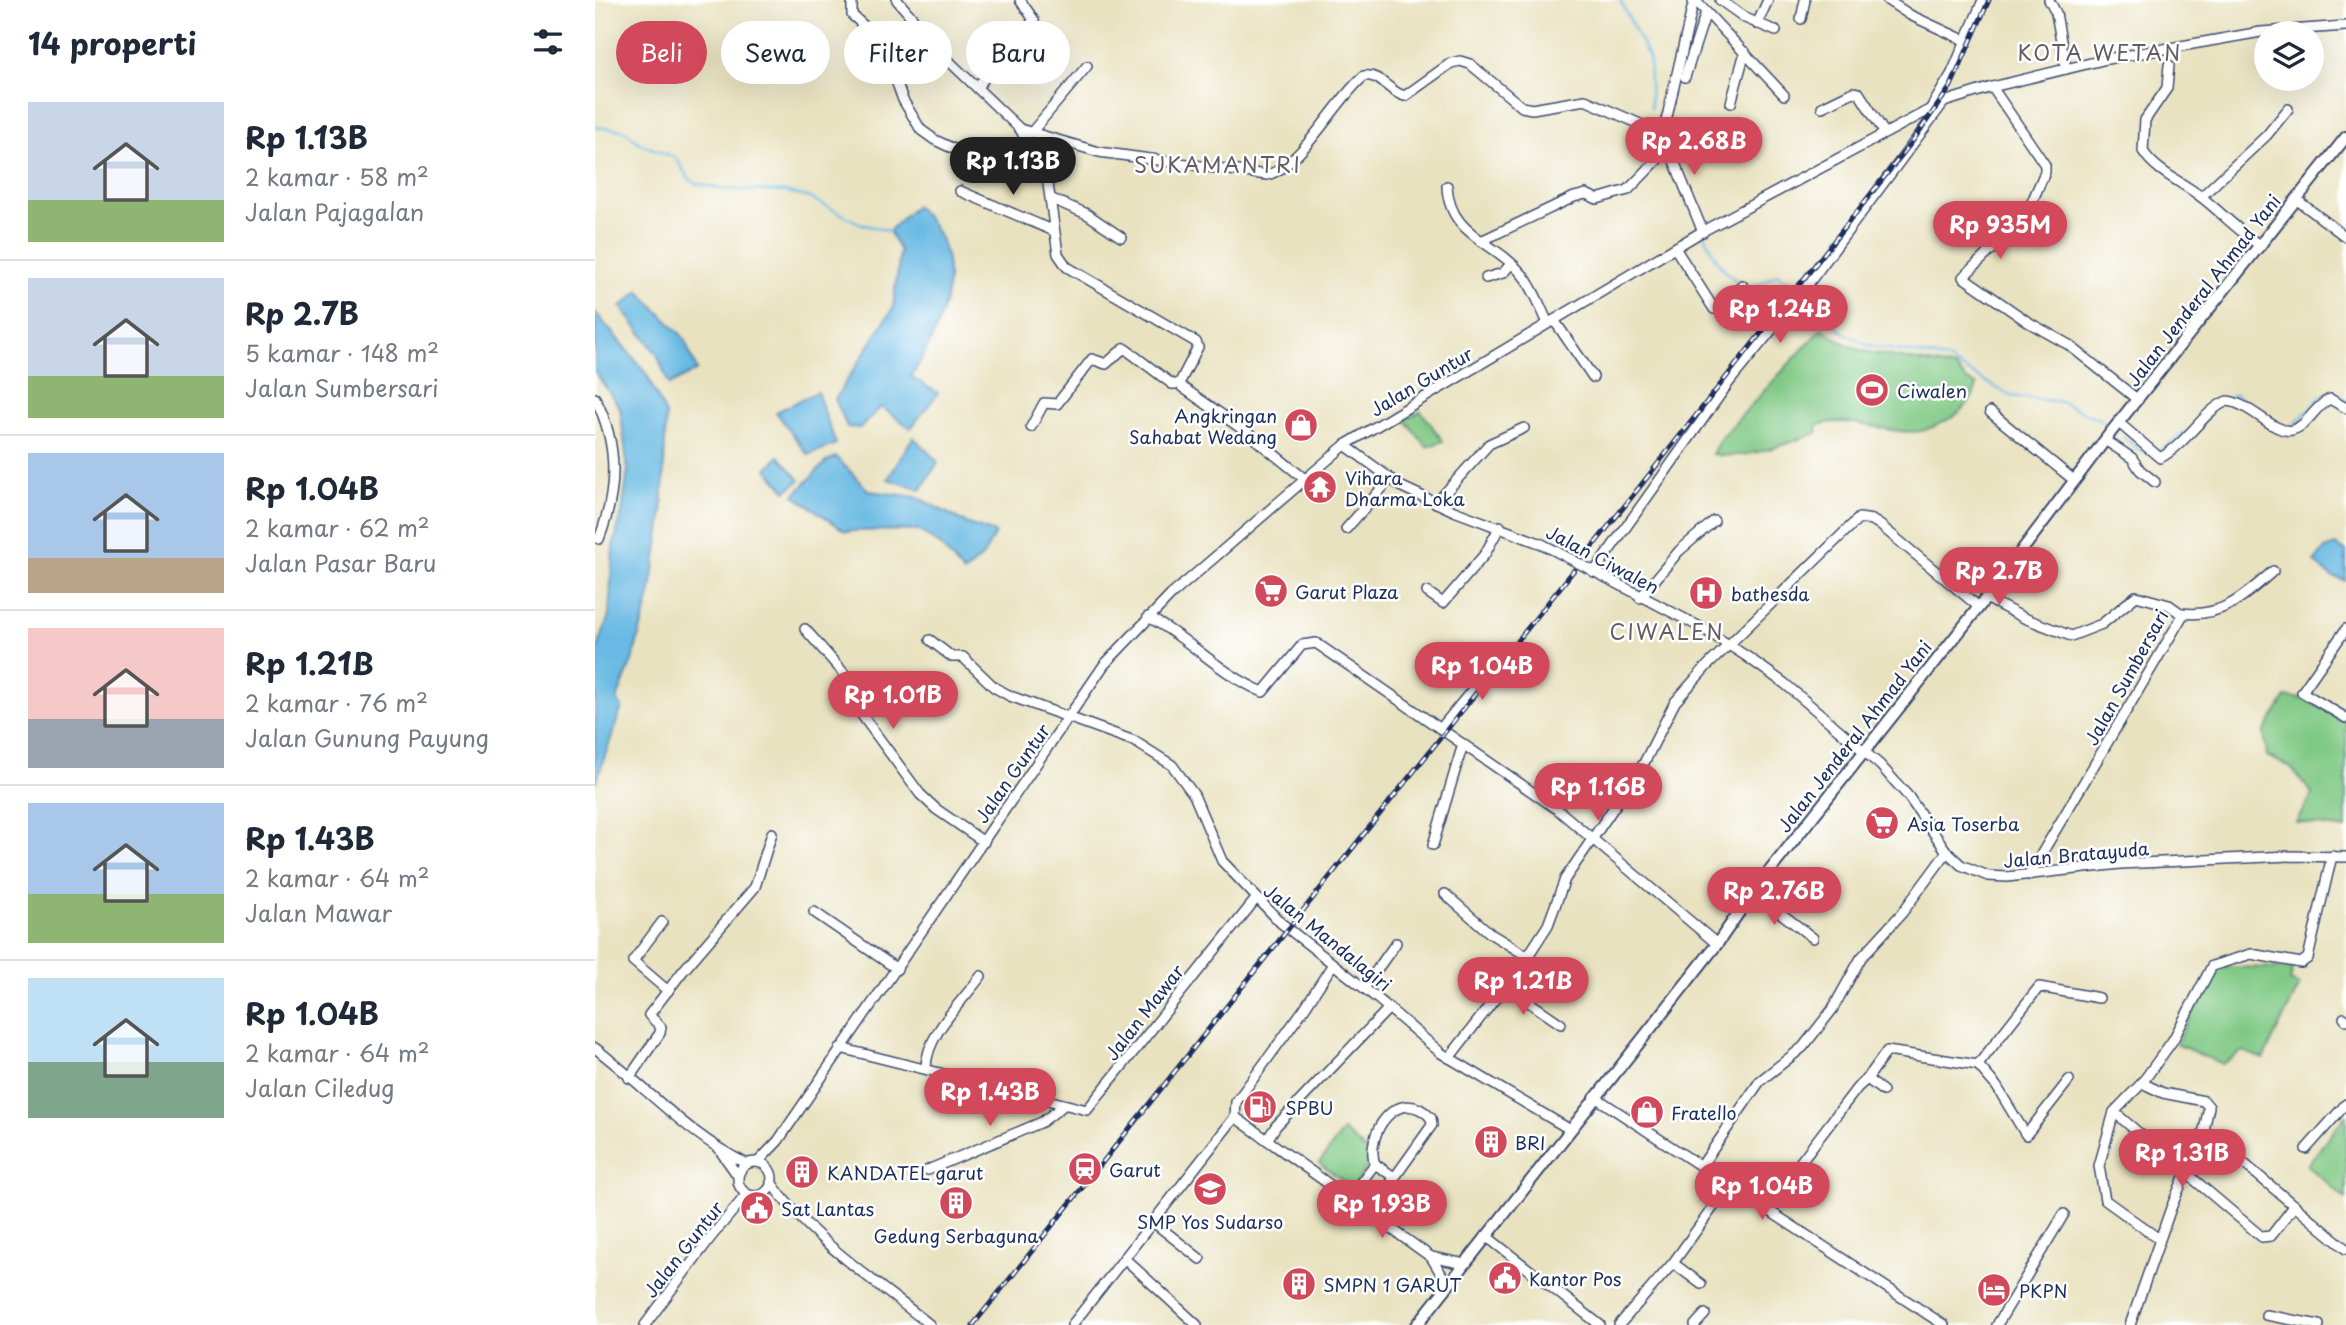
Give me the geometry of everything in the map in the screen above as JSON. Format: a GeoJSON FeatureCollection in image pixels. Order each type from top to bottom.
{"type":"FeatureCollection","features":[{"type":"Feature","properties":{"kind":"main road","name":"Jalan Jenderal Ahmad Yani"},"geometry":{"type":"LineString","coordinates":[[1417,1325],[1717,944],[1753,892],[1983,602],[2119,423],[2345,142]]}},
{"type":"Feature","properties":{"kind":"street"},"geometry":{"type":"LineString","coordinates":[[852,0],[852,15],[882,42],[888,66],[911,116],[935,141],[956,150]]}},
{"type":"Feature","properties":{"kind":"street"},"geometry":{"type":"LineString","coordinates":[[897,0],[919,27],[1020,130],[1047,177],[1058,254],[1067,267],[1198,344],[1181,384]]}},
{"type":"Feature","properties":{"kind":"street"},"geometry":{"type":"LineString","coordinates":[[977,87],[1034,20],[1020,0]]}},
{"type":"Feature","properties":{"kind":"street"},"geometry":{"type":"LineString","coordinates":[[1694,0],[1784,95]]}},
{"type":"Feature","properties":{"kind":"street"},"geometry":{"type":"LineString","coordinates":[[1694,0],[1664,134],[1667,150],[1703,232]]}},
{"type":"Feature","properties":{"kind":"street"},"geometry":{"type":"LineString","coordinates":[[1720,0],[1756,24],[1776,31]]}},
{"type":"Feature","properties":{"kind":"street"},"geometry":{"type":"LineString","coordinates":[[1756,24],[1768,0]]}},
{"type":"Feature","properties":{"kind":"street"},"geometry":{"type":"LineString","coordinates":[[1801,19],[1805,0]]}},
{"type":"Feature","properties":{"kind":"street"},"geometry":{"type":"LineString","coordinates":[[1887,0],[1910,15],[1966,41]]}},
{"type":"Feature","properties":{"kind":"street"},"geometry":{"type":"LineString","coordinates":[[1931,108],[1966,41],[1983,0]]}},
{"type":"Feature","properties":{"kind":"street"},"geometry":{"type":"LineString","coordinates":[[2049,0],[2056,13],[2066,69]]}},
{"type":"Feature","properties":{"kind":"street"},"geometry":{"type":"LineString","coordinates":[[1685,77],[1706,12]]}},
{"type":"Feature","properties":{"kind":"street","name":"Jalan Guntur"},"geometry":{"type":"LineString","coordinates":[[758,1162],[778,1141],[1072,716],[1104,665],[1148,617],[1345,445],[1715,225],[1944,102],[2066,69],[2169,58],[2261,32],[2346,26]]}},
{"type":"Feature","properties":{"kind":"street"},"geometry":{"type":"LineString","coordinates":[[1731,103],[1745,52]]}},
{"type":"Feature","properties":{"kind":"street"},"geometry":{"type":"LineString","coordinates":[[2169,58],[2167,88],[2144,120],[2143,150],[2231,225],[2261,246]]}},
{"type":"Feature","properties":{"kind":"street"},"geometry":{"type":"LineString","coordinates":[[1020,130],[1099,152],[1267,174],[1285,164],[1310,140],[1364,76],[1376,77],[1398,95],[1405,96],[1451,63],[1460,61],[1470,64],[1522,107],[1532,109],[1585,100],[1664,134]]}},
{"type":"Feature","properties":{"kind":"street"},"geometry":{"type":"LineString","coordinates":[[1031,133],[1087,66]]}},
{"type":"Feature","properties":{"kind":"street"},"geometry":{"type":"LineString","coordinates":[[1992,87],[2045,165],[2045,172],[2025,218],[1963,277],[2018,315],[2069,345],[2138,400]]}},
{"type":"Feature","properties":{"kind":"street"},"geometry":{"type":"LineString","coordinates":[[1822,107],[1853,92],[1859,93],[1884,132]]}},
{"type":"Feature","properties":{"kind":"street"},"geometry":{"type":"LineString","coordinates":[[1594,572],[1730,382],[1814,278],[1944,102]]}},
{"type":"Feature","properties":{"kind":"street"},"geometry":{"type":"LineString","coordinates":[[2201,197],[2267,135],[2288,108]]}},
{"type":"Feature","properties":{"kind":"street"},"geometry":{"type":"LineString","coordinates":[[1481,241],[1574,197],[1585,194],[1597,199],[1628,190],[1667,150]]}},
{"type":"Feature","properties":{"kind":"street"},"geometry":{"type":"LineString","coordinates":[[1447,186],[1447,202],[1453,215],[1524,277],[1551,321],[1593,377]]}},
{"type":"Feature","properties":{"kind":"street"},"geometry":{"type":"LineString","coordinates":[[960,191],[1054,231]]}},
{"type":"Feature","properties":{"kind":"street"},"geometry":{"type":"LineString","coordinates":[[1052,199],[1087,214],[1121,237]]}},
{"type":"Feature","properties":{"kind":"street"},"geometry":{"type":"LineString","coordinates":[[2297,200],[2346,237]]}},
{"type":"Feature","properties":{"kind":"street"},"geometry":{"type":"LineString","coordinates":[[1675,248],[1714,309],[1742,285]]}},
{"type":"Feature","properties":{"kind":"street"},"geometry":{"type":"LineString","coordinates":[[1486,278],[1503,273],[1511,264]]}},
{"type":"Feature","properties":{"kind":"street"},"geometry":{"type":"LineString","coordinates":[[1031,426],[1044,403],[1057,404],[1092,359],[1107,364],[1124,348],[1172,384],[1181,384],[1192,396],[1245,431],[1306,480]]}},
{"type":"Feature","properties":{"kind":"street"},"geometry":{"type":"LineString","coordinates":[[595,398],[612,457],[611,505],[599,539]]}},
{"type":"Feature","properties":{"kind":"street"},"geometry":{"type":"LineString","coordinates":[[2119,423],[2160,458],[2177,448],[2213,410],[2227,401],[2245,405],[2285,431],[2294,430],[2330,398],[2346,408]]}},
{"type":"Feature","properties":{"kind":"street"},"geometry":{"type":"LineString","coordinates":[[1990,412],[2075,481]]}},
{"type":"Feature","properties":{"kind":"street"},"geometry":{"type":"LineString","coordinates":[[1436,503],[1489,444],[1524,428]]}},
{"type":"Feature","properties":{"kind":"street"},"geometry":{"type":"LineString","coordinates":[[2106,440],[2134,460],[2140,470],[2155,482]]}},
{"type":"Feature","properties":{"kind":"street","name":"Jalan Ciwalen"},"geometry":{"type":"LineString","coordinates":[[1345,445],[1390,479],[1436,503],[1542,544],[1729,645],[1784,683],[1864,752]]}},
{"type":"Feature","properties":{"kind":"street"},"geometry":{"type":"LineString","coordinates":[[1346,529],[1390,479]]}},
{"type":"Feature","properties":{"kind":"street"},"geometry":{"type":"LineString","coordinates":[[1449,1058],[1548,925],[1565,879],[1595,839],[1644,763],[1675,702],[1729,645],[1859,518],[1872,520],[1880,525],[1983,602]]}},
{"type":"Feature","properties":{"kind":"street"},"geometry":{"type":"LineString","coordinates":[[1640,598],[1679,551],[1714,521]]}},
{"type":"Feature","properties":{"kind":"street"},"geometry":{"type":"LineString","coordinates":[[1427,592],[1443,603],[1485,554],[1500,526]]}},
{"type":"Feature","properties":{"kind":"street"},"geometry":{"type":"LineString","coordinates":[[2182,613],[2210,614],[2229,607],[2273,570]]}},
{"type":"Feature","properties":{"kind":"street","name":"Jalan Sumbersari"},"geometry":{"type":"LineString","coordinates":[[1983,602],[2071,636],[2102,624],[2136,596],[2169,605],[2182,613],[2029,875]]}},
{"type":"Feature","properties":{"kind":"street"},"geometry":{"type":"LineString","coordinates":[[1148,617],[1168,627],[1222,671],[1263,692],[1302,645],[1316,643],[1547,801],[1717,944]]}},
{"type":"Feature","properties":{"kind":"street"},"geometry":{"type":"LineString","coordinates":[[805,629],[848,676],[855,687],[849,696],[853,703],[920,793],[936,809],[983,842]]}},
{"type":"Feature","properties":{"kind":"street"},"geometry":{"type":"LineString","coordinates":[[2346,629],[2302,692],[2346,718]]}},
{"type":"Feature","properties":{"kind":"street","name":"Jalan Mandalagiri"},"geometry":{"type":"LineString","coordinates":[[930,640],[952,657],[963,657],[1002,691],[1039,708],[1072,716],[1134,741],[1172,765],[1194,795],[1222,861],[1255,900],[1449,1058],[1569,1129]]}},
{"type":"Feature","properties":{"kind":"street"},"geometry":{"type":"LineString","coordinates":[[1437,726],[1500,656]]}},
{"type":"Feature","properties":{"kind":"street"},"geometry":{"type":"LineString","coordinates":[[1433,845],[1463,744]]}},
{"type":"Feature","properties":{"kind":"street","name":"Jalan Bratayuda"},"geometry":{"type":"LineString","coordinates":[[1864,752],[1908,796],[1947,852],[1961,865],[1988,876],[2029,875],[2120,864],[2346,857]]}},
{"type":"Feature","properties":{"kind":"street"},"geometry":{"type":"LineString","coordinates":[[629,1078],[660,1033],[661,1027],[649,1015],[755,887],[772,833]]}},
{"type":"Feature","properties":{"kind":"street"},"geometry":{"type":"LineString","coordinates":[[1702,1165],[1760,1081],[1803,1047],[1832,1010],[1861,958],[1902,913],[1947,852]]}},
{"type":"Feature","properties":{"kind":"street"},"geometry":{"type":"LineString","coordinates":[[2159,1239],[2112,1206],[2102,1194],[2099,1166],[2114,1112],[2142,1083],[2173,1040],[2212,966],[2251,954],[2301,963],[2308,958],[2332,856]]}},
{"type":"Feature","properties":{"kind":"street"},"geometry":{"type":"LineString","coordinates":[[1753,892],[1813,938]]}},
{"type":"Feature","properties":{"kind":"street"},"geometry":{"type":"LineString","coordinates":[[1445,894],[1491,934],[1527,956]]}},
{"type":"Feature","properties":{"kind":"street","name":"Jalan Mawar"},"geometry":{"type":"LineString","coordinates":[[840,1048],[1087,1110],[1255,900]]}},
{"type":"Feature","properties":{"kind":"street"},"geometry":{"type":"LineString","coordinates":[[814,912],[897,969]]}},
{"type":"Feature","properties":{"kind":"street"},"geometry":{"type":"LineString","coordinates":[[662,922],[633,961],[668,991]]}},
{"type":"Feature","properties":{"kind":"street"},"geometry":{"type":"LineString","coordinates":[[1364,988],[1396,943]]}},
{"type":"Feature","properties":{"kind":"street"},"geometry":{"type":"LineString","coordinates":[[1072,1325],[1235,1117],[1235,1102],[1297,1019],[1333,964]]}},
{"type":"Feature","properties":{"kind":"street"},"geometry":{"type":"LineString","coordinates":[[926,1068],[926,1053],[940,1027],[981,976]]}},
{"type":"Feature","properties":{"kind":"street"},"geometry":{"type":"LineString","coordinates":[[1504,985],[1560,1024]]}},
{"type":"Feature","properties":{"kind":"street"},"geometry":{"type":"LineString","coordinates":[[1978,1065],[2039,987],[2099,998]]}},
{"type":"Feature","properties":{"kind":"street"},"geometry":{"type":"LineString","coordinates":[[1267,1140],[1276,1126],[1389,1008]]}},
{"type":"Feature","properties":{"kind":"street"},"geometry":{"type":"LineString","coordinates":[[595,1048],[720,1151],[747,1164],[758,1162],[768,1168],[771,1182],[787,1206]]}},
{"type":"Feature","properties":{"kind":"street"},"geometry":{"type":"LineString","coordinates":[[1766,1207],[1834,1115],[1867,1079],[1887,1051],[1978,1065],[1997,1087],[2026,1135],[2070,1080]]}},
{"type":"Feature","properties":{"kind":"street"},"geometry":{"type":"LineString","coordinates":[[1867,1079],[1883,1091]]}},
{"type":"Feature","properties":{"kind":"street"},"geometry":{"type":"LineString","coordinates":[[2130,1325],[2159,1239],[2204,1130],[2209,1107],[2206,1103],[2163,1093],[2142,1083]]}},
{"type":"Feature","properties":{"kind":"street"},"geometry":{"type":"LineString","coordinates":[[1595,1097],[1944,1325]]}},
{"type":"Feature","properties":{"kind":"street"},"geometry":{"type":"LineString","coordinates":[[1385,1191],[1428,1133],[1432,1120],[1425,1111],[1409,1104],[1391,1114],[1374,1138],[1371,1148],[1375,1164],[1394,1177]]}},
{"type":"Feature","properties":{"kind":"street"},"geometry":{"type":"LineString","coordinates":[[2306,1149],[2346,1104]]}},
{"type":"Feature","properties":{"kind":"street"},"geometry":{"type":"LineString","coordinates":[[928,1170],[1042,1122],[1065,1105]]}},
{"type":"Feature","properties":{"kind":"street"},"geometry":{"type":"LineString","coordinates":[[2114,1112],[2262,1237],[2271,1236],[2295,1205]]}},
{"type":"Feature","properties":{"kind":"street"},"geometry":{"type":"LineString","coordinates":[[1235,1117],[1431,1257],[1465,1264]]}},
{"type":"Feature","properties":{"kind":"street"},"geometry":{"type":"LineString","coordinates":[[2204,1130],[2346,1249]]}},
{"type":"Feature","properties":{"kind":"street","name":"Jalan Guntur"},"geometry":{"type":"LineString","coordinates":[[768,1168],[778,1141]]}},
{"type":"Feature","properties":{"kind":"street"},"geometry":{"type":"LineString","coordinates":[[720,1151],[738,1176],[739,1186],[747,1194],[763,1194],[787,1206],[930,1325]]}},
{"type":"Feature","properties":{"kind":"street"},"geometry":{"type":"LineString","coordinates":[[738,1176],[747,1164]]}},
{"type":"Feature","properties":{"kind":"street"},"geometry":{"type":"LineString","coordinates":[[1348,1199],[1375,1164]]}},
{"type":"Feature","properties":{"kind":"street"},"geometry":{"type":"LineString","coordinates":[[763,1194],[771,1182]]}},
{"type":"Feature","properties":{"kind":"street"},"geometry":{"type":"LineString","coordinates":[[1619,1325],[1673,1263],[1730,1185]]}},
{"type":"Feature","properties":{"kind":"street","name":"Jalan Guntur"},"geometry":{"type":"LineString","coordinates":[[645,1325],[747,1194]]}},
{"type":"Feature","properties":{"kind":"street"},"geometry":{"type":"LineString","coordinates":[[1997,1325],[2064,1214]]}},
{"type":"Feature","properties":{"kind":"street"},"geometry":{"type":"LineString","coordinates":[[1152,1221],[1200,1259]]}},
{"type":"Feature","properties":{"kind":"street"},"geometry":{"type":"LineString","coordinates":[[1486,1236],[1600,1325]]}},
{"type":"Feature","properties":{"kind":"street"},"geometry":{"type":"LineString","coordinates":[[1431,1257],[1448,1285]]}},
{"type":"Feature","properties":{"kind":"street"},"geometry":{"type":"LineString","coordinates":[[1124,1258],[1197,1325]]}},
{"type":"Feature","properties":{"kind":"street"},"geometry":{"type":"LineString","coordinates":[[1673,1263],[1701,1284]]}},
{"type":"Feature","properties":{"kind":"street"},"geometry":{"type":"LineString","coordinates":[[1695,1325],[1705,1314]]}},
{"type":"Feature","properties":{"kind":"street"},"geometry":{"type":"LineString","coordinates":[[2266,1315],[2319,1325]]}},
{"type":"Feature","properties":{"kind":"green space","name":"Ciwalen"},"geometry":{"type":"Polygon","coordinates":[[[1822,328],[1842,342],[1863,351],[1956,368],[1967,381],[1977,385],[1976,390],[1968,404],[1956,415],[1921,431],[1895,431],[1857,423],[1831,422],[1818,425],[1817,433],[1765,450],[1739,455],[1712,454],[1720,439],[1822,328]]]}},
{"type":"Feature","properties":{"kind":"green space"},"geometry":{"type":"Polygon","coordinates":[[[1421,411],[1443,441],[1427,447],[1405,420],[1421,411]]]}},
{"type":"Feature","properties":{"kind":"green space"},"geometry":{"type":"Polygon","coordinates":[[[2286,697],[2304,699],[2346,722],[2346,829],[2296,822],[2313,794],[2290,767],[2267,756],[2264,732],[2286,697]]]}},
{"type":"Feature","properties":{"kind":"green space"},"geometry":{"type":"Polygon","coordinates":[[[2216,967],[2293,968],[2290,981],[2300,985],[2263,1059],[2243,1051],[2222,1064],[2176,1044],[2216,967]]]}},
{"type":"Feature","properties":{"kind":"green space"},"geometry":{"type":"Polygon","coordinates":[[[2346,1115],[2346,1199],[2307,1165],[2346,1115]]]}},
{"type":"Feature","properties":{"kind":"green space"},"geometry":{"type":"Polygon","coordinates":[[[1343,1131],[1369,1153],[1369,1164],[1353,1188],[1319,1163],[1343,1131]]]}},
{"type":"Feature","properties":{"kind":"water"},"geometry":{"type":"Polygon","coordinates":[[[915,206],[933,225],[943,246],[948,268],[942,312],[934,335],[911,377],[938,393],[911,428],[881,407],[860,428],[847,427],[835,399],[893,308],[900,251],[889,231],[915,206]]]}},
{"type":"Feature","properties":{"kind":"water"},"geometry":{"type":"Polygon","coordinates":[[[639,291],[684,338],[697,370],[669,385],[657,354],[621,307],[639,291]]]}},
{"type":"Feature","properties":{"kind":"water"},"geometry":{"type":"Polygon","coordinates":[[[595,312],[646,373],[666,415],[662,519],[650,596],[632,661],[617,699],[622,707],[595,784],[595,657],[609,615],[613,547],[622,513],[628,470],[620,408],[595,372],[595,312]]]}},
{"type":"Feature","properties":{"kind":"water"},"geometry":{"type":"Polygon","coordinates":[[[817,392],[836,444],[808,455],[776,412],[817,392]]]}},
{"type":"Feature","properties":{"kind":"water"},"geometry":{"type":"Polygon","coordinates":[[[913,437],[938,462],[921,490],[888,479],[913,437]]]}},
{"type":"Feature","properties":{"kind":"water"},"geometry":{"type":"Polygon","coordinates":[[[779,456],[800,480],[786,491],[767,469],[779,456]]]}},
{"type":"Feature","properties":{"kind":"water"},"geometry":{"type":"Polygon","coordinates":[[[836,457],[869,491],[917,497],[968,524],[995,533],[983,556],[964,573],[940,545],[918,530],[845,531],[794,495],[827,461],[836,457]]]}},
{"type":"Feature","properties":{"kind":"water"},"geometry":{"type":"Polygon","coordinates":[[[2335,545],[2346,551],[2346,581],[2331,576],[2314,562],[2325,549],[2335,545]]]}},
{"type":"Feature","properties":{"kind":"waterway"},"geometry":{"type":"LineString","coordinates":[[1620,0],[1649,58],[1651,108]]}},
{"type":"Feature","properties":{"kind":"waterway"},"geometry":{"type":"LineString","coordinates":[[595,127],[623,130],[641,144],[676,158],[688,178],[697,184],[723,189],[787,192],[810,198],[861,224],[889,231]]}},
{"type":"Feature","properties":{"kind":"waterway"},"geometry":{"type":"LineString","coordinates":[[1705,235],[1713,253],[1735,280],[1752,288],[1777,274],[1789,282]]}},
{"type":"Feature","properties":{"kind":"waterway"},"geometry":{"type":"LineString","coordinates":[[1803,294],[1841,331],[1867,345],[1946,359],[2011,396],[2061,402],[2103,421]]}},
{"type":"Feature","properties":{"kind":"waterway"},"geometry":{"type":"LineString","coordinates":[[2294,425],[2322,396],[2334,392],[2346,400]]}},
{"type":"Feature","properties":{"kind":"waterway"},"geometry":{"type":"LineString","coordinates":[[2229,398],[2235,394],[2247,403]]}},
{"type":"Feature","properties":{"kind":"waterway"},"geometry":{"type":"LineString","coordinates":[[2157,452],[2185,432]]}},
{"type":"Feature","properties":{"kind":"waterway"},"geometry":{"type":"LineString","coordinates":[[2124,437],[2139,450],[2147,452]]}},
{"type":"Feature","properties":{"kind":"railway"},"geometry":{"type":"LineString","coordinates":[[1585,556],[1912,142],[1951,86],[1989,0]]}},
{"type":"Feature","properties":{"kind":"railway"},"geometry":{"type":"LineString","coordinates":[[973,1325],[1574,570]]}},
{"type":"Feature","properties":{"kind":"place","name":"Ciwalen"},"geometry":{"type":"Point","coordinates":[1872,390]}},
{"type":"Feature","properties":{"kind":"place","name":"Angkringan Sahabat Wedang"},"geometry":{"type":"Point","coordinates":[1301,425]}},
{"type":"Feature","properties":{"kind":"place","name":"Vihara Dharma Loka"},"geometry":{"type":"Point","coordinates":[1320,487]}},
{"type":"Feature","properties":{"kind":"place","name":"Garut Plaza"},"geometry":{"type":"Point","coordinates":[1271,591]}},
{"type":"Feature","properties":{"kind":"place","name":"bathesda"},"geometry":{"type":"Point","coordinates":[1706,593]}},
{"type":"Feature","properties":{"kind":"place","name":"Asia Toserba"},"geometry":{"type":"Point","coordinates":[1882,823]}},
{"type":"Feature","properties":{"kind":"place","name":"SPBU"},"geometry":{"type":"Point","coordinates":[1260,1107]}},
{"type":"Feature","properties":{"kind":"place","name":"Fratello"},"geometry":{"type":"Point","coordinates":[1647,1112]}},
{"type":"Feature","properties":{"kind":"place","name":"BRI"},"geometry":{"type":"Point","coordinates":[1491,1142]}},
{"type":"Feature","properties":{"kind":"place","name":"Garut"},"geometry":{"type":"Point","coordinates":[1085,1169]}},
{"type":"Feature","properties":{"kind":"place","name":"KANDATEL garut"},"geometry":{"type":"Point","coordinates":[802,1172]}},
{"type":"Feature","properties":{"kind":"place","name":"SMP Yos Sudarso"},"geometry":{"type":"Point","coordinates":[1210,1189]}},
{"type":"Feature","properties":{"kind":"place","name":"Gedung Serbaguna"},"geometry":{"type":"Point","coordinates":[956,1203]}},
{"type":"Feature","properties":{"kind":"place","name":"Sat Lantas"},"geometry":{"type":"Point","coordinates":[757,1208]}},
{"type":"Feature","properties":{"kind":"place","name":"Kantor Pos"},"geometry":{"type":"Point","coordinates":[1505,1278]}},
{"type":"Feature","properties":{"kind":"place","name":"SMPN 1 GARUT"},"geometry":{"type":"Point","coordinates":[1299,1284]}},
{"type":"Feature","properties":{"kind":"place","name":"PKPN"},"geometry":{"type":"Point","coordinates":[1994,1290]}},
{"type":"Feature","properties":{"kind":"district","name":"KOTA WETAN"},"geometry":{"type":"Point","coordinates":[2100,52]}},
{"type":"Feature","properties":{"kind":"district","name":"SUKAMANTRI"},"geometry":{"type":"Point","coordinates":[1218,164]}},
{"type":"Feature","properties":{"kind":"district","name":"CIWALEN"},"geometry":{"type":"Point","coordinates":[1667,631]}}]}
